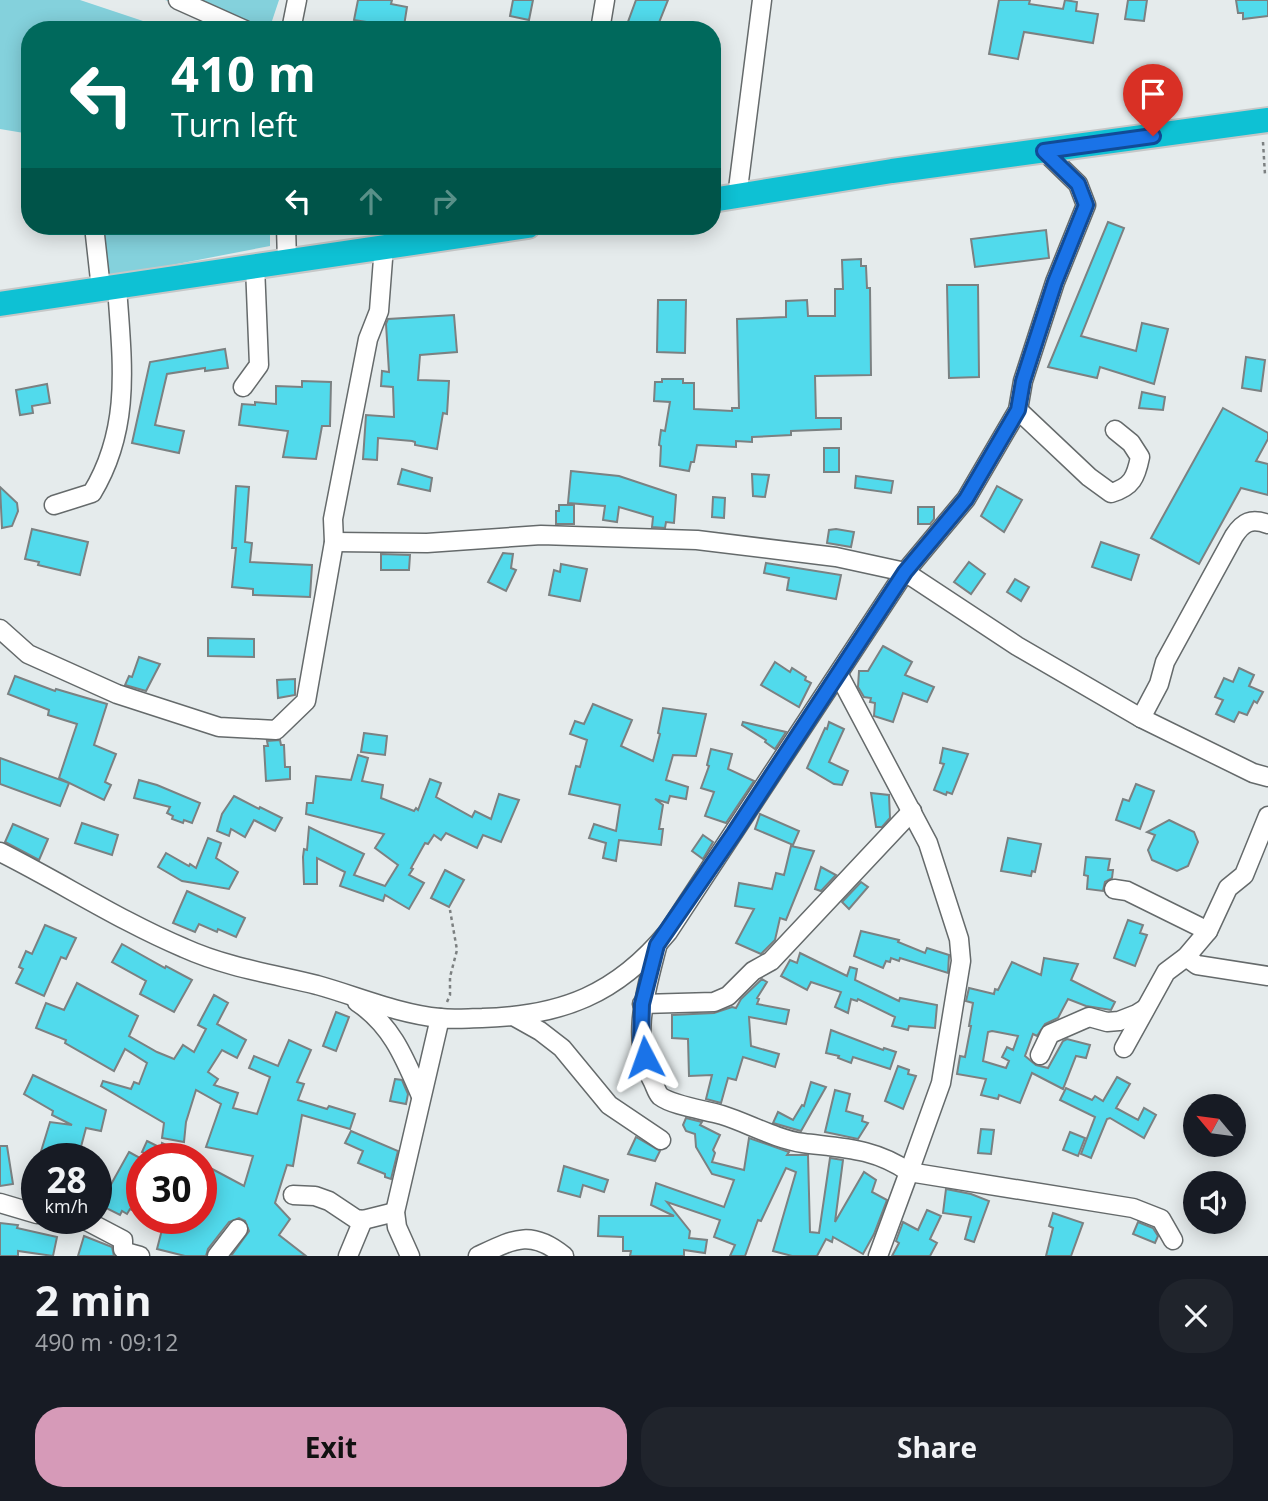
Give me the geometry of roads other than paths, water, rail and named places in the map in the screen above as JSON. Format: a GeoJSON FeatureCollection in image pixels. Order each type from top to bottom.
{"type":"FeatureCollection","features":[{"type":"Feature","properties":{"kind":"highway"},"geometry":{"type":"LineString","coordinates":[[721,199],[892,171],[1265,120]]}},
{"type":"Feature","properties":{"kind":"highway"},"geometry":{"type":"LineString","coordinates":[[0,303],[463,235]]}},
{"type":"Feature","properties":{"kind":"street"},"geometry":{"type":"LineString","coordinates":[[178,0],[225,21]]}},
{"type":"Feature","properties":{"kind":"street"},"geometry":{"type":"LineString","coordinates":[[293,21],[297,0]]}},
{"type":"Feature","properties":{"kind":"street"},"geometry":{"type":"LineString","coordinates":[[602,21],[605,0]]}},
{"type":"Feature","properties":{"kind":"street"},"geometry":{"type":"LineString","coordinates":[[737,197],[762,0]]}},
{"type":"Feature","properties":{"kind":"street"},"geometry":{"type":"LineString","coordinates":[[0,852],[45,874],[137,927],[185,949],[212,959],[342,992],[404,1011],[440,1018],[515,1017],[576,1002],[608,987],[634,969],[657,945],[905,572],[966,499],[1018,410],[1023,381],[1055,282],[1086,205],[1078,184],[1044,151]]}},
{"type":"Feature","properties":{"kind":"street"},"geometry":{"type":"LineString","coordinates":[[54,505],[92,493],[111,456],[119,427],[122,360],[96,235]]}},
{"type":"Feature","properties":{"kind":"street"},"geometry":{"type":"LineString","coordinates":[[286,235],[287,261]]}},
{"type":"Feature","properties":{"kind":"street"},"geometry":{"type":"LineString","coordinates":[[0,629],[28,654],[117,694],[219,727],[276,730],[306,701],[334,542],[333,519],[340,480],[368,339],[379,311],[384,246]]}},
{"type":"Feature","properties":{"kind":"street"},"geometry":{"type":"LineString","coordinates":[[243,387],[259,365],[255,266]]}},
{"type":"Feature","properties":{"kind":"street"},"geometry":{"type":"LineString","coordinates":[[1018,410],[1089,477],[1111,493],[1124,490],[1137,475],[1140,457],[1131,443],[1115,430]]}},
{"type":"Feature","properties":{"kind":"street"},"geometry":{"type":"LineString","coordinates":[[1141,718],[1159,684],[1165,662],[1234,536],[1242,525],[1255,520],[1268,524]]}},
{"type":"Feature","properties":{"kind":"street"},"geometry":{"type":"LineString","coordinates":[[334,542],[427,543],[541,535],[697,540],[836,557],[905,572],[1017,646],[1141,718],[1253,773],[1268,777]]}},
{"type":"Feature","properties":{"kind":"street"},"geometry":{"type":"LineString","coordinates":[[839,674],[928,843],[959,939],[961,961],[942,1083],[877,1256]]}},
{"type":"Feature","properties":{"kind":"street"},"geometry":{"type":"LineString","coordinates":[[642,1004],[714,1002],[728,996],[753,971],[771,961],[912,811]]}},
{"type":"Feature","properties":{"kind":"street"},"geometry":{"type":"LineString","coordinates":[[1124,1048],[1166,972],[1186,957],[1208,931],[1228,888],[1244,875],[1268,816]]}},
{"type":"Feature","properties":{"kind":"street"},"geometry":{"type":"LineString","coordinates":[[1114,889],[1127,891],[1208,931]]}},
{"type":"Feature","properties":{"kind":"street"},"geometry":{"type":"LineString","coordinates":[[657,945],[642,1004],[641,1041],[648,1073],[660,1096],[687,1107],[721,1114],[798,1142],[861,1150],[893,1161],[909,1172],[1133,1208],[1161,1219],[1172,1240]]}},
{"type":"Feature","properties":{"kind":"street"},"geometry":{"type":"LineString","coordinates":[[1186,957],[1197,965],[1268,976]]}},
{"type":"Feature","properties":{"kind":"street"},"geometry":{"type":"LineString","coordinates":[[342,992],[377,1016],[388,1029],[400,1047],[421,1096]]}},
{"type":"Feature","properties":{"kind":"street"},"geometry":{"type":"LineString","coordinates":[[1040,1055],[1050,1034],[1089,1017],[1107,1022],[1119,1021],[1145,1009]]}},
{"type":"Feature","properties":{"kind":"street"},"geometry":{"type":"LineString","coordinates":[[515,1017],[541,1031],[562,1048],[609,1105],[662,1140]]}},
{"type":"Feature","properties":{"kind":"street"},"geometry":{"type":"LineString","coordinates":[[410,1256],[397,1227],[395,1212],[440,1018]]}},
{"type":"Feature","properties":{"kind":"street"},"geometry":{"type":"LineString","coordinates":[[293,1195],[315,1196],[329,1201],[356,1219],[363,1220],[395,1212]]}},
{"type":"Feature","properties":{"kind":"street"},"geometry":{"type":"LineString","coordinates":[[0,1203],[21,1209]]}},
{"type":"Feature","properties":{"kind":"street"},"geometry":{"type":"LineString","coordinates":[[348,1256],[363,1220]]}},
{"type":"Feature","properties":{"kind":"street"},"geometry":{"type":"LineString","coordinates":[[217,1256],[238,1229]]}},
{"type":"Feature","properties":{"kind":"street"},"geometry":{"type":"LineString","coordinates":[[112,1234],[123,1240],[123,1249],[140,1256]]}},
{"type":"Feature","properties":{"kind":"street"},"geometry":{"type":"LineString","coordinates":[[478,1256],[525,1238],[542,1241],[564,1256]]}}]}
